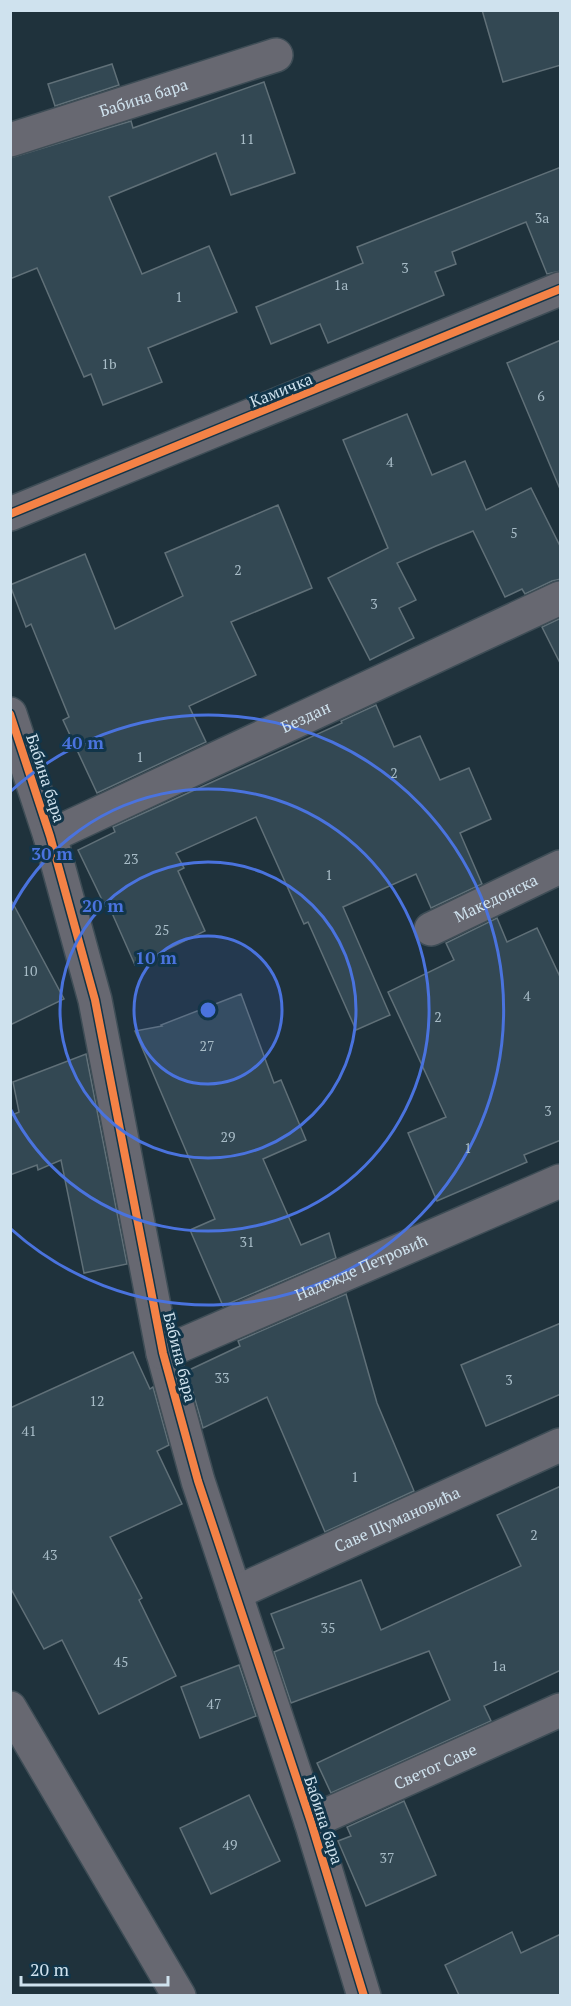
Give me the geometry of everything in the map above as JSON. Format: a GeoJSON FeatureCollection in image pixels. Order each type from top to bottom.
{"type":"FeatureCollection","features":[{"type":"Feature","properties":{"kind":"street","name":"Бабина бара"},"geometry":{"type":"LineString","coordinates":[[10,140],[276,56]]}},
{"type":"Feature","properties":{"kind":"street","name":"Камичка"},"geometry":{"type":"LineString","coordinates":[[10,514],[561,289]]}},
{"type":"Feature","properties":{"kind":"street","name":"Бездан"},"geometry":{"type":"LineString","coordinates":[[50,836],[561,598]]}},
{"type":"Feature","properties":{"kind":"street","name":"Бабина бара"},"geometry":{"type":"LineString","coordinates":[[10,714],[50,836],[95,1000],[163,1353],[198,1482],[311,1822],[364,1995]]}},
{"type":"Feature","properties":{"kind":"street","name":"Македонска"},"geometry":{"type":"LineString","coordinates":[[431,929],[561,867]]}},
{"type":"Feature","properties":{"kind":"street","name":"Надежде Петровић"},"geometry":{"type":"LineString","coordinates":[[163,1353],[561,1182]]}},
{"type":"Feature","properties":{"kind":"street","name":"Саве Шумановића"},"geometry":{"type":"LineString","coordinates":[[235,1593],[561,1445]]}},
{"type":"Feature","properties":{"kind":"street"},"geometry":{"type":"LineString","coordinates":[[10,1708],[179,1995]]}},
{"type":"Feature","properties":{"kind":"street","name":"Светог Саве"},"geometry":{"type":"LineString","coordinates":[[311,1822],[561,1710]]}},
{"type":"Feature","properties":{"kind":"building"},"geometry":{"type":"Polygon","coordinates":[[[482,10],[561,10],[561,65],[503,82],[482,10]]]}},
{"type":"Feature","properties":{"kind":"building"},"geometry":{"type":"Polygon","coordinates":[[[112,64],[119,85],[55,106],[48,84],[112,64]]]}},
{"type":"Feature","properties":{"kind":"building"},"geometry":{"type":"Polygon","coordinates":[[[264,82],[295,173],[231,195],[216,153],[109,197],[142,274],[209,246],[237,312],[148,348],[162,382],[103,405],[91,374],[84,377],[37,268],[10,279],[10,158],[131,121],[133,128],[264,82]]]}},
{"type":"Feature","properties":{"kind":"building"},"geometry":{"type":"Polygon","coordinates":[[[561,167],[561,271],[547,274],[526,222],[452,252],[456,264],[435,272],[444,295],[328,343],[320,324],[271,344],[256,307],[363,263],[357,247],[561,167]]]}},
{"type":"Feature","properties":{"kind":"building"},"geometry":{"type":"Polygon","coordinates":[[[561,340],[561,489],[560,489],[507,363],[561,340]]]}},
{"type":"Feature","properties":{"kind":"building"},"geometry":{"type":"Polygon","coordinates":[[[407,414],[432,475],[465,461],[486,510],[531,488],[561,548],[561,579],[525,594],[522,589],[505,597],[473,531],[436,546],[397,563],[416,600],[399,608],[414,638],[370,660],[328,578],[388,548],[343,440],[407,414]]]}},
{"type":"Feature","properties":{"kind":"building"},"geometry":{"type":"Polygon","coordinates":[[[278,505],[312,588],[231,622],[256,675],[189,706],[206,742],[97,793],[63,720],[69,717],[31,624],[26,627],[10,585],[85,554],[115,629],[183,596],[165,553],[278,505]]]}},
{"type":"Feature","properties":{"kind":"building"},"geometry":{"type":"Polygon","coordinates":[[[561,618],[561,665],[542,627],[561,618]]]}},
{"type":"Feature","properties":{"kind":"building"},"geometry":{"type":"Polygon","coordinates":[[[376,705],[394,747],[420,736],[440,780],[469,768],[491,819],[460,833],[482,884],[431,908],[416,874],[343,907],[390,1015],[356,1030],[308,922],[304,924],[256,817],[176,853],[184,868],[178,871],[205,931],[135,965],[108,904],[105,906],[78,850],[115,832],[113,827],[342,723],[341,721],[376,705]]]}},
{"type":"Feature","properties":{"kind":"building"},"geometry":{"type":"Polygon","coordinates":[[[10,898],[64,999],[10,1025],[10,898]]]}},
{"type":"Feature","properties":{"kind":"building"},"geometry":{"type":"Polygon","coordinates":[[[497,918],[507,942],[537,928],[561,979],[561,1140],[524,1155],[527,1162],[437,1201],[408,1133],[446,1117],[388,992],[454,960],[446,943],[497,918]]]}},
{"type":"Feature","properties":{"kind":"building"},"geometry":{"type":"Polygon","coordinates":[[[241,994],[274,1083],[281,1080],[306,1140],[263,1159],[301,1245],[329,1233],[336,1258],[223,1306],[190,1230],[215,1219],[135,1031],[162,1026],[241,994]]]}},
{"type":"Feature","properties":{"kind":"building"},"geometry":{"type":"Polygon","coordinates":[[[86,1054],[127,1264],[84,1273],[61,1160],[38,1170],[37,1165],[10,1175],[10,1116],[19,1112],[13,1082],[86,1054]]]}},
{"type":"Feature","properties":{"kind":"building"},"geometry":{"type":"Polygon","coordinates":[[[346,1294],[377,1403],[414,1491],[325,1532],[267,1397],[203,1428],[187,1371],[240,1346],[238,1341],[346,1294]]]}},
{"type":"Feature","properties":{"kind":"building"},"geometry":{"type":"Polygon","coordinates":[[[561,1323],[561,1394],[486,1426],[461,1365],[561,1323]]]}},
{"type":"Feature","properties":{"kind":"building"},"geometry":{"type":"Polygon","coordinates":[[[133,1352],[150,1389],[153,1387],[169,1445],[157,1451],[182,1504],[110,1537],[142,1598],[139,1600],[176,1676],[99,1714],[62,1640],[44,1649],[10,1587],[10,1408],[133,1352]]]}},
{"type":"Feature","properties":{"kind":"building"},"geometry":{"type":"Polygon","coordinates":[[[561,1486],[561,1670],[484,1706],[491,1721],[331,1793],[317,1763],[450,1700],[429,1651],[291,1703],[274,1652],[284,1648],[271,1614],[361,1580],[381,1630],[521,1566],[497,1515],[561,1486]]]}},
{"type":"Feature","properties":{"kind":"building"},"geometry":{"type":"Polygon","coordinates":[[[239,1665],[256,1716],[200,1738],[181,1687],[239,1665]]]}},
{"type":"Feature","properties":{"kind":"building"},"geometry":{"type":"Polygon","coordinates":[[[249,1795],[280,1861],[211,1894],[180,1828],[249,1795]]]}},
{"type":"Feature","properties":{"kind":"building"},"geometry":{"type":"Polygon","coordinates":[[[404,1801],[436,1875],[366,1906],[338,1841],[351,1836],[347,1827],[404,1801]]]}},
{"type":"Feature","properties":{"kind":"building"},"geometry":{"type":"Polygon","coordinates":[[[512,1932],[521,1953],[561,1934],[561,1995],[459,1995],[445,1965],[512,1932]]]}},
{"type":"Feature","properties":{"kind":"cycle path"},"geometry":{"type":"LineString","coordinates":[[10,514],[560,289]]}},
{"type":"Feature","properties":{"kind":"cycle path"},"geometry":{"type":"LineString","coordinates":[[10,714],[50,836],[95,1000],[163,1353],[198,1481],[311,1822],[364,1996]]}}]}
